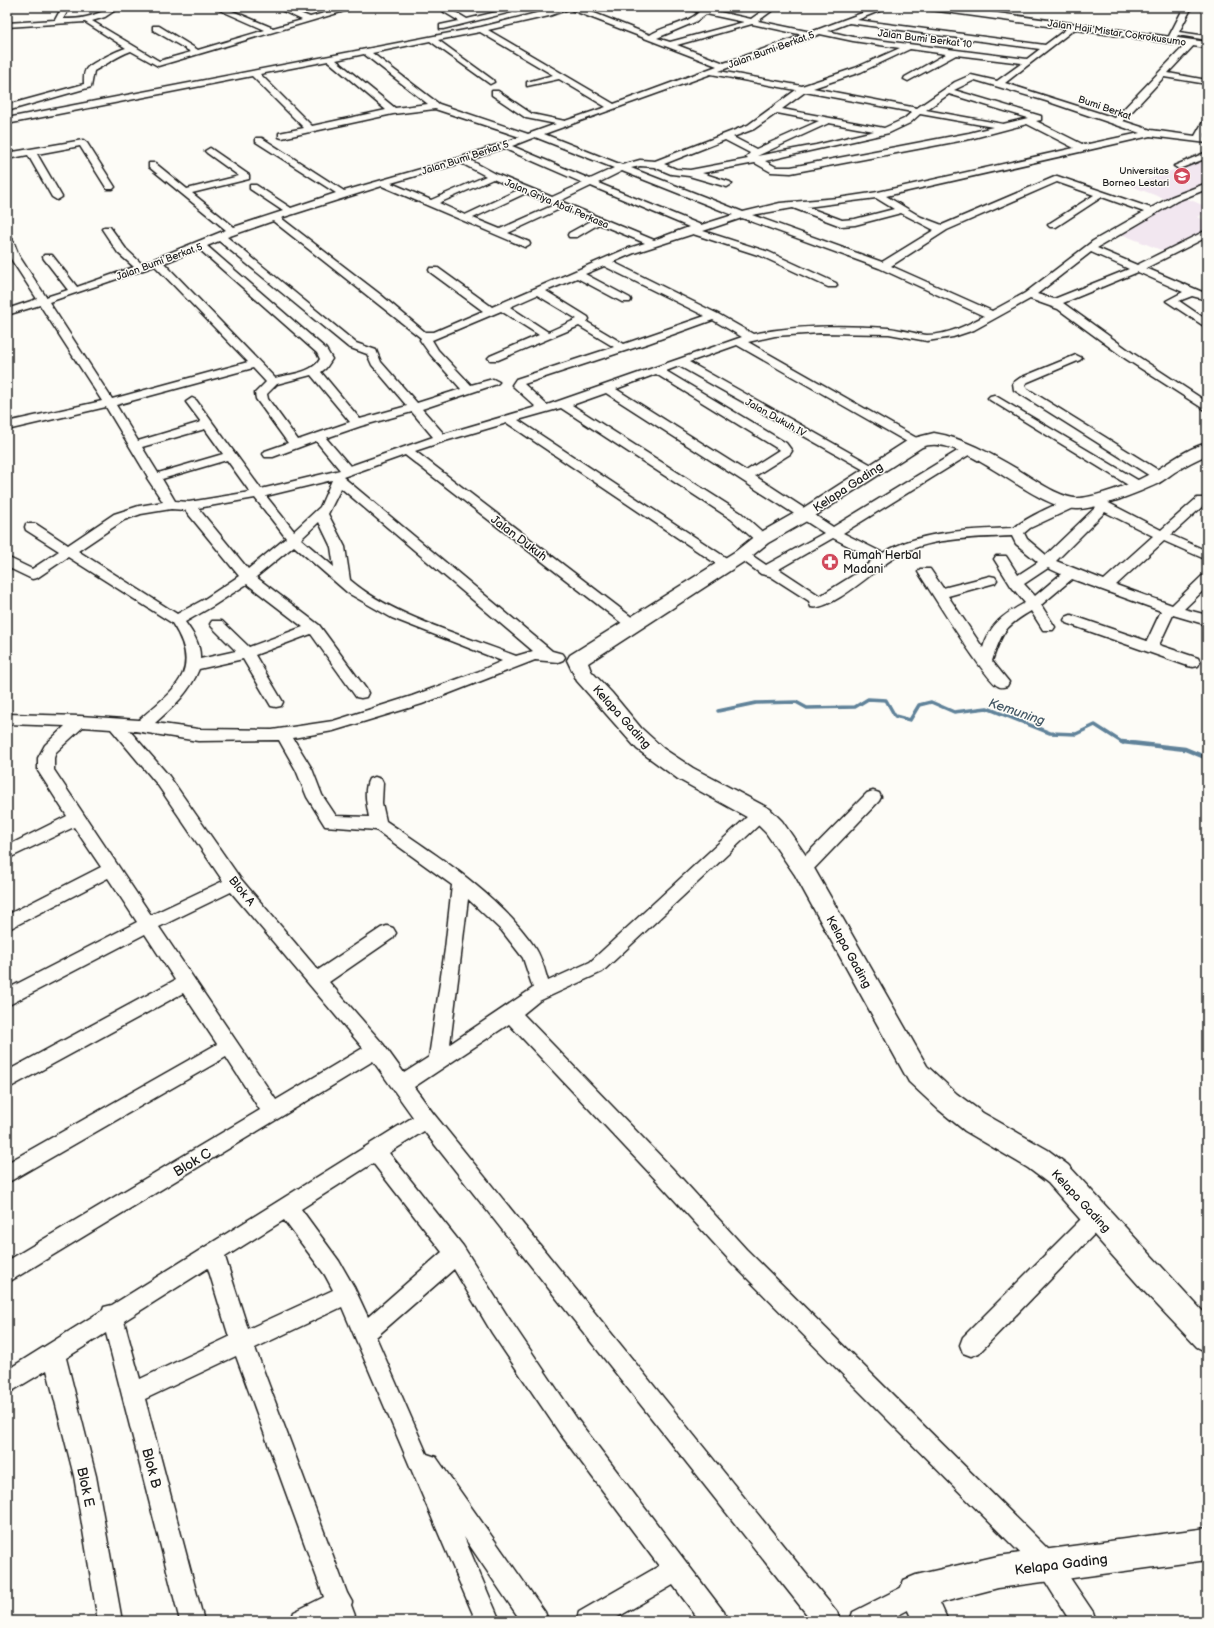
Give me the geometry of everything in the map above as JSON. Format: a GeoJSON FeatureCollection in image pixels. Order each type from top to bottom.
{"type":"FeatureCollection","features":[{"type":"Feature","properties":{"kind":"street"},"geometry":{"type":"LineString","coordinates":[[58,22],[66,7]]}},
{"type":"Feature","properties":{"kind":"street"},"geometry":{"type":"LineString","coordinates":[[102,15],[106,7]]}},
{"type":"Feature","properties":{"kind":"street"},"geometry":{"type":"LineString","coordinates":[[7,25],[86,20],[102,15],[116,7]]}},
{"type":"Feature","properties":{"kind":"street"},"geometry":{"type":"LineString","coordinates":[[217,7],[273,31]]}},
{"type":"Feature","properties":{"kind":"street"},"geometry":{"type":"LineString","coordinates":[[278,7],[309,20]]}},
{"type":"Feature","properties":{"kind":"street"},"geometry":{"type":"LineString","coordinates":[[86,20],[158,64],[273,31],[339,9],[354,7]]}},
{"type":"Feature","properties":{"kind":"street"},"geometry":{"type":"LineString","coordinates":[[451,7],[447,10],[466,21]]}},
{"type":"Feature","properties":{"kind":"street"},"geometry":{"type":"LineString","coordinates":[[445,37],[436,30],[466,21],[527,7]]}},
{"type":"Feature","properties":{"kind":"street"},"geometry":{"type":"LineString","coordinates":[[7,121],[445,37],[546,14],[567,7]]}},
{"type":"Feature","properties":{"kind":"street"},"geometry":{"type":"LineString","coordinates":[[572,7],[724,66]]}},
{"type":"Feature","properties":{"kind":"street","name":"Jalan Bumi Berkat 10"},"geometry":{"type":"LineString","coordinates":[[687,7],[752,22],[815,33],[1029,62]]}},
{"type":"Feature","properties":{"kind":"street"},"geometry":{"type":"LineString","coordinates":[[669,45],[752,22],[773,7]]}},
{"type":"Feature","properties":{"kind":"street","name":"Jalan Bumi Berkat 5"},"geometry":{"type":"LineString","coordinates":[[40,297],[75,291],[201,246],[233,231],[343,194],[462,160],[613,107],[885,7]]}},
{"type":"Feature","properties":{"kind":"street","name":"Jalan Haji Mistar Cokrokusumo"},"geometry":{"type":"LineString","coordinates":[[931,7],[1073,26],[1173,36],[1192,43],[1207,44]]}},
{"type":"Feature","properties":{"kind":"street"},"geometry":{"type":"LineString","coordinates":[[1188,7],[1173,36],[1207,38]]}},
{"type":"Feature","properties":{"kind":"street"},"geometry":{"type":"LineString","coordinates":[[651,38],[658,32],[690,21],[704,11]]}},
{"type":"Feature","properties":{"kind":"street"},"geometry":{"type":"LineString","coordinates":[[847,21],[1047,48]]}},
{"type":"Feature","properties":{"kind":"street"},"geometry":{"type":"LineString","coordinates":[[999,84],[1047,48],[1073,26]]}},
{"type":"Feature","properties":{"kind":"street"},"geometry":{"type":"LineString","coordinates":[[156,28],[198,52]]}},
{"type":"Feature","properties":{"kind":"street"},"geometry":{"type":"LineString","coordinates":[[481,29],[613,107]]}},
{"type":"Feature","properties":{"kind":"street"},"geometry":{"type":"LineString","coordinates":[[432,39],[490,82]]}},
{"type":"Feature","properties":{"kind":"street"},"geometry":{"type":"LineString","coordinates":[[1116,123],[1192,43]]}},
{"type":"Feature","properties":{"kind":"street"},"geometry":{"type":"LineString","coordinates":[[656,164],[751,126],[776,110],[805,88],[858,70],[910,46]]}},
{"type":"Feature","properties":{"kind":"street"},"geometry":{"type":"LineString","coordinates":[[7,108],[88,85],[88,75],[90,70],[109,60],[113,55],[132,48]]}},
{"type":"Feature","properties":{"kind":"street"},"geometry":{"type":"LineString","coordinates":[[689,53],[703,48]]}},
{"type":"Feature","properties":{"kind":"street"},"geometry":{"type":"LineString","coordinates":[[366,52],[436,106]]}},
{"type":"Feature","properties":{"kind":"street"},"geometry":{"type":"LineString","coordinates":[[908,79],[955,52]]}},
{"type":"Feature","properties":{"kind":"street"},"geometry":{"type":"LineString","coordinates":[[330,59],[393,111]]}},
{"type":"Feature","properties":{"kind":"street"},"geometry":{"type":"LineString","coordinates":[[711,71],[805,88],[916,112],[1006,128]]}},
{"type":"Feature","properties":{"kind":"street"},"geometry":{"type":"LineString","coordinates":[[255,74],[310,129]]}},
{"type":"Feature","properties":{"kind":"street"},"geometry":{"type":"LineString","coordinates":[[1162,74],[1207,82]]}},
{"type":"Feature","properties":{"kind":"street"},"geometry":{"type":"LineString","coordinates":[[530,84],[559,76]]}},
{"type":"Feature","properties":{"kind":"street","name":"Bumi Berkat"},"geometry":{"type":"LineString","coordinates":[[756,156],[886,131],[907,121],[916,112],[947,91],[974,77],[1150,133],[1202,140]]}},
{"type":"Feature","properties":{"kind":"street"},"geometry":{"type":"LineString","coordinates":[[726,137],[756,156],[774,170],[791,170],[1006,128],[1038,118],[947,91]]}},
{"type":"Feature","properties":{"kind":"street"},"geometry":{"type":"LineString","coordinates":[[495,93],[530,116],[553,120],[565,124]]}},
{"type":"Feature","properties":{"kind":"street"},"geometry":{"type":"LineString","coordinates":[[282,135],[393,111],[421,106],[436,106],[530,135],[622,168],[742,215],[883,266],[992,315]]}},
{"type":"Feature","properties":{"kind":"street"},"geometry":{"type":"LineString","coordinates":[[776,110],[886,131]]}},
{"type":"Feature","properties":{"kind":"street"},"geometry":{"type":"LineString","coordinates":[[690,173],[756,156],[828,120]]}},
{"type":"Feature","properties":{"kind":"street"},"geometry":{"type":"LineString","coordinates":[[1029,121],[1082,148]]}},
{"type":"Feature","properties":{"kind":"street"},"geometry":{"type":"LineString","coordinates":[[1202,140],[1207,122]]}},
{"type":"Feature","properties":{"kind":"street"},"geometry":{"type":"LineString","coordinates":[[275,218],[377,297],[422,335],[428,336],[436,335],[492,312],[604,262],[653,243],[742,215],[794,205],[838,201],[878,195],[1150,133]]}},
{"type":"Feature","properties":{"kind":"street"},"geometry":{"type":"LineString","coordinates":[[259,140],[343,194]]}},
{"type":"Feature","properties":{"kind":"street"},"geometry":{"type":"LineString","coordinates":[[7,156],[83,143],[110,187]]}},
{"type":"Feature","properties":{"kind":"street"},"geometry":{"type":"LineString","coordinates":[[503,145],[695,229],[764,254],[832,285]]}},
{"type":"Feature","properties":{"kind":"street"},"geometry":{"type":"LineString","coordinates":[[186,192],[246,177],[210,151]]}},
{"type":"Feature","properties":{"kind":"street"},"geometry":{"type":"LineString","coordinates":[[31,152],[57,198]]}},
{"type":"Feature","properties":{"kind":"street"},"geometry":{"type":"LineString","coordinates":[[1179,166],[1207,155]]}},
{"type":"Feature","properties":{"kind":"street","name":"Jalan Griya Abdi Perkasa"},"geometry":{"type":"LineString","coordinates":[[462,160],[493,176],[653,243]]}},
{"type":"Feature","properties":{"kind":"street"},"geometry":{"type":"LineString","coordinates":[[551,201],[589,182],[622,168],[640,163],[656,164],[674,172],[690,173],[728,184]]}},
{"type":"Feature","properties":{"kind":"street"},"geometry":{"type":"LineString","coordinates":[[152,165],[233,231]]}},
{"type":"Feature","properties":{"kind":"street"},"geometry":{"type":"LineString","coordinates":[[432,203],[493,176]]}},
{"type":"Feature","properties":{"kind":"street"},"geometry":{"type":"LineString","coordinates":[[883,266],[944,228],[1009,202],[1057,179],[1152,211]]}},
{"type":"Feature","properties":{"kind":"street"},"geometry":{"type":"LineString","coordinates":[[383,183],[525,244]]}},
{"type":"Feature","properties":{"kind":"street"},"geometry":{"type":"LineString","coordinates":[[7,561],[32,575],[119,517],[134,511],[171,505],[189,506],[258,494],[340,476],[441,438],[561,403],[750,337],[775,333],[865,330],[897,331],[927,338],[940,337],[970,328],[1029,295],[1090,248],[1174,199],[1207,186]]}},
{"type":"Feature","properties":{"kind":"street"},"geometry":{"type":"LineString","coordinates":[[253,187],[290,212]]}},
{"type":"Feature","properties":{"kind":"street"},"geometry":{"type":"LineString","coordinates":[[466,218],[526,190]]}},
{"type":"Feature","properties":{"kind":"street"},"geometry":{"type":"LineString","coordinates":[[1053,225],[1101,194]]}},
{"type":"Feature","properties":{"kind":"street"},"geometry":{"type":"LineString","coordinates":[[878,195],[903,210],[935,226],[944,228]]}},
{"type":"Feature","properties":{"kind":"street"},"geometry":{"type":"LineString","coordinates":[[500,233],[561,205]]}},
{"type":"Feature","properties":{"kind":"street"},"geometry":{"type":"LineString","coordinates":[[794,205],[841,223],[855,222],[903,210]]}},
{"type":"Feature","properties":{"kind":"street"},"geometry":{"type":"LineString","coordinates":[[573,235],[599,220]]}},
{"type":"Feature","properties":{"kind":"street"},"geometry":{"type":"LineString","coordinates":[[108,229],[122,251],[140,267]]}},
{"type":"Feature","properties":{"kind":"street"},"geometry":{"type":"LineString","coordinates":[[1056,302],[1137,269],[1207,233]]}},
{"type":"Feature","properties":{"kind":"street"},"geometry":{"type":"LineString","coordinates":[[221,237],[352,345],[372,352],[376,363],[441,438]]}},
{"type":"Feature","properties":{"kind":"street"},"geometry":{"type":"LineString","coordinates":[[8,241],[14,256],[110,404],[153,478],[171,505]]}},
{"type":"Feature","properties":{"kind":"street"},"geometry":{"type":"LineString","coordinates":[[201,246],[322,351],[326,359],[322,366],[314,371],[273,382],[261,393],[262,398],[295,444]]}},
{"type":"Feature","properties":{"kind":"street"},"geometry":{"type":"LineString","coordinates":[[1090,248],[1137,269],[1207,297]]}},
{"type":"Feature","properties":{"kind":"street"},"geometry":{"type":"LineString","coordinates":[[48,257],[75,291]]}},
{"type":"Feature","properties":{"kind":"street"},"geometry":{"type":"LineString","coordinates":[[157,262],[273,382]]}},
{"type":"Feature","properties":{"kind":"street"},"geometry":{"type":"LineString","coordinates":[[604,262],[714,316],[750,337]]}},
{"type":"Feature","properties":{"kind":"street"},"geometry":{"type":"LineString","coordinates":[[434,270],[492,312]]}},
{"type":"Feature","properties":{"kind":"street"},"geometry":{"type":"LineString","coordinates":[[577,274],[626,300]]}},
{"type":"Feature","properties":{"kind":"street"},"geometry":{"type":"LineString","coordinates":[[494,358],[584,319],[538,291]]}},
{"type":"Feature","properties":{"kind":"street"},"geometry":{"type":"LineString","coordinates":[[1192,292],[1171,301],[1207,325]]}},
{"type":"Feature","properties":{"kind":"street"},"geometry":{"type":"LineString","coordinates":[[1029,295],[1056,302],[1067,308],[1095,333],[1207,407]]}},
{"type":"Feature","properties":{"kind":"street"},"geometry":{"type":"LineString","coordinates":[[7,304],[40,297]]}},
{"type":"Feature","properties":{"kind":"street"},"geometry":{"type":"LineString","coordinates":[[7,312],[40,297]]}},
{"type":"Feature","properties":{"kind":"street"},"geometry":{"type":"LineString","coordinates":[[503,307],[547,336]]}},
{"type":"Feature","properties":{"kind":"street"},"geometry":{"type":"LineString","coordinates":[[544,408],[518,385],[520,381],[623,348],[714,316]]}},
{"type":"Feature","properties":{"kind":"street"},"geometry":{"type":"LineString","coordinates":[[580,322],[623,348]]}},
{"type":"Feature","properties":{"kind":"street"},"geometry":{"type":"LineString","coordinates":[[428,336],[426,340],[432,348],[469,390]]}},
{"type":"Feature","properties":{"kind":"street"},"geometry":{"type":"LineString","coordinates":[[738,341],[916,443]]}},
{"type":"Feature","properties":{"kind":"street"},"geometry":{"type":"LineString","coordinates":[[1076,358],[1024,380],[1019,383],[1020,390],[1159,476]]}},
{"type":"Feature","properties":{"kind":"street","name":"Jalan Dukuh IV"},"geometry":{"type":"LineString","coordinates":[[680,362],[873,471]]}},
{"type":"Feature","properties":{"kind":"street"},"geometry":{"type":"LineString","coordinates":[[7,426],[110,404],[201,380],[254,364]]}},
{"type":"Feature","properties":{"kind":"street"},"geometry":{"type":"LineString","coordinates":[[657,370],[782,446],[786,451],[760,469],[745,476]]}},
{"type":"Feature","properties":{"kind":"street"},"geometry":{"type":"LineString","coordinates":[[314,371],[357,424]]}},
{"type":"Feature","properties":{"kind":"street"},"geometry":{"type":"LineString","coordinates":[[269,454],[318,436],[414,408],[493,382]]}},
{"type":"Feature","properties":{"kind":"street"},"geometry":{"type":"LineString","coordinates":[[606,388],[834,533],[883,558]]}},
{"type":"Feature","properties":{"kind":"street"},"geometry":{"type":"LineString","coordinates":[[702,398],[725,388]]}},
{"type":"Feature","properties":{"kind":"street"},"geometry":{"type":"LineString","coordinates":[[994,398],[1137,485]]}},
{"type":"Feature","properties":{"kind":"street"},"geometry":{"type":"LineString","coordinates":[[192,402],[258,494],[294,539],[353,590],[397,615],[515,661]]}},
{"type":"Feature","properties":{"kind":"street"},"geometry":{"type":"LineString","coordinates":[[561,403],[736,516],[762,539]]}},
{"type":"Feature","properties":{"kind":"street"},"geometry":{"type":"LineString","coordinates":[[509,419],[734,559],[766,571],[774,572],[815,599],[816,604],[822,602],[863,575],[883,558],[893,552],[918,542],[950,536],[1017,532],[1025,525],[1072,503]]}},
{"type":"Feature","properties":{"kind":"street"},"geometry":{"type":"LineString","coordinates":[[761,434],[784,421]]}},
{"type":"Feature","properties":{"kind":"street"},"geometry":{"type":"LineString","coordinates":[[134,446],[208,424]]}},
{"type":"Feature","properties":{"kind":"street"},"geometry":{"type":"LineString","coordinates":[[7,719],[80,721],[142,726],[198,735],[284,735],[333,726],[417,700],[482,676],[515,661],[535,655],[553,656],[340,476],[318,436]]}},
{"type":"Feature","properties":{"kind":"street","name":"Kelapa Gading"},"geometry":{"type":"LineString","coordinates":[[1207,448],[1174,465],[1159,476],[1099,504],[1084,504],[1072,503],[1053,497],[968,450],[944,440],[934,438],[916,443],[806,514],[762,539],[734,559],[577,660],[578,666],[585,677],[643,743],[660,757],[762,815],[774,827],[803,869],[918,1074],[948,1102],[974,1122],[1038,1159],[1058,1174],[1152,1279],[1207,1337]]}},
{"type":"Feature","properties":{"kind":"street","name":"Jalan Dukuh"},"geometry":{"type":"LineString","coordinates":[[406,450],[633,625]]}},
{"type":"Feature","properties":{"kind":"street"},"geometry":{"type":"LineString","coordinates":[[766,571],[834,533],[968,450]]}},
{"type":"Feature","properties":{"kind":"street"},"geometry":{"type":"LineString","coordinates":[[153,478],[231,455]]}},
{"type":"Feature","properties":{"kind":"street"},"geometry":{"type":"LineString","coordinates":[[177,620],[208,603],[247,577],[294,539],[321,513],[335,491],[340,476]]}},
{"type":"Feature","properties":{"kind":"street"},"geometry":{"type":"LineString","coordinates":[[1106,586],[1201,501]]}},
{"type":"Feature","properties":{"kind":"street"},"geometry":{"type":"LineString","coordinates":[[1016,583],[1047,562],[1099,504],[1207,556]]}},
{"type":"Feature","properties":{"kind":"street"},"geometry":{"type":"LineString","coordinates":[[189,506],[247,577],[314,628],[361,693]]}},
{"type":"Feature","properties":{"kind":"street"},"geometry":{"type":"LineString","coordinates":[[321,513],[338,547],[343,581]]}},
{"type":"Feature","properties":{"kind":"street"},"geometry":{"type":"LineString","coordinates":[[31,527],[177,620],[190,638],[195,652],[194,665],[187,683],[142,726]]}},
{"type":"Feature","properties":{"kind":"street"},"geometry":{"type":"LineString","coordinates":[[1017,532],[1021,541],[1047,562],[1070,573],[1171,610],[1207,620]]}},
{"type":"Feature","properties":{"kind":"street"},"geometry":{"type":"LineString","coordinates":[[1001,559],[1016,583],[1034,604],[1048,627]]}},
{"type":"Feature","properties":{"kind":"street"},"geometry":{"type":"LineString","coordinates":[[924,572],[985,662],[1002,682]]}},
{"type":"Feature","properties":{"kind":"street"},"geometry":{"type":"LineString","coordinates":[[985,662],[995,633],[1012,616],[1034,604],[1070,573]]}},
{"type":"Feature","properties":{"kind":"street"},"geometry":{"type":"LineString","coordinates":[[1151,647],[1171,610],[1207,579]]}},
{"type":"Feature","properties":{"kind":"street"},"geometry":{"type":"LineString","coordinates":[[939,594],[990,580]]}},
{"type":"Feature","properties":{"kind":"street"},"geometry":{"type":"LineString","coordinates":[[1071,620],[1193,662]]}},
{"type":"Feature","properties":{"kind":"street"},"geometry":{"type":"LineString","coordinates":[[216,624],[247,653],[276,702]]}},
{"type":"Feature","properties":{"kind":"street"},"geometry":{"type":"LineString","coordinates":[[194,665],[247,653],[314,628]]}},
{"type":"Feature","properties":{"kind":"street"},"geometry":{"type":"LineString","coordinates":[[80,721],[50,749],[46,758],[46,771],[273,1112]]}},
{"type":"Feature","properties":{"kind":"street","name":"Blok A"},"geometry":{"type":"LineString","coordinates":[[116,725],[163,780],[234,883],[376,1050],[426,1119],[828,1621]]}},
{"type":"Feature","properties":{"kind":"street"},"geometry":{"type":"LineString","coordinates":[[284,735],[304,769],[315,796],[331,822],[380,824],[460,882],[508,926],[524,946],[530,955],[543,990]]}},
{"type":"Feature","properties":{"kind":"street"},"geometry":{"type":"LineString","coordinates":[[375,783],[374,803],[380,824]]}},
{"type":"Feature","properties":{"kind":"street"},"geometry":{"type":"LineString","coordinates":[[803,869],[873,797]]}},
{"type":"Feature","properties":{"kind":"street"},"geometry":{"type":"LineString","coordinates":[[7,853],[77,818]]}},
{"type":"Feature","properties":{"kind":"street"},"geometry":{"type":"LineString","coordinates":[[401,1085],[543,990],[596,967],[754,820]]}},
{"type":"Feature","properties":{"kind":"street"},"geometry":{"type":"LineString","coordinates":[[7,923],[111,869]]}},
{"type":"Feature","properties":{"kind":"street"},"geometry":{"type":"LineString","coordinates":[[438,1060],[450,970],[457,934],[460,882]]}},
{"type":"Feature","properties":{"kind":"street"},"geometry":{"type":"LineString","coordinates":[[7,998],[148,924],[234,883]]}},
{"type":"Feature","properties":{"kind":"street"},"geometry":{"type":"LineString","coordinates":[[317,980],[387,933]]}},
{"type":"Feature","properties":{"kind":"street"},"geometry":{"type":"LineString","coordinates":[[7,1081],[187,982]]}},
{"type":"Feature","properties":{"kind":"street"},"geometry":{"type":"LineString","coordinates":[[510,1013],[665,1175],[739,1256],[1048,1565],[1084,1621]]}},
{"type":"Feature","properties":{"kind":"street"},"geometry":{"type":"LineString","coordinates":[[7,1174],[228,1046]]}},
{"type":"Feature","properties":{"kind":"street","name":"Blok C"},"geometry":{"type":"LineString","coordinates":[[7,1273],[376,1050]]}},
{"type":"Feature","properties":{"kind":"street"},"geometry":{"type":"LineString","coordinates":[[7,1383],[426,1119]]}},
{"type":"Feature","properties":{"kind":"street"},"geometry":{"type":"LineString","coordinates":[[376,1151],[456,1253],[500,1325],[569,1427],[715,1621]]}},
{"type":"Feature","properties":{"kind":"street"},"geometry":{"type":"LineString","coordinates":[[287,1207],[332,1268],[347,1294],[488,1621]]}},
{"type":"Feature","properties":{"kind":"street"},"geometry":{"type":"LineString","coordinates":[[971,1345],[1097,1217]]}},
{"type":"Feature","properties":{"kind":"street"},"geometry":{"type":"LineString","coordinates":[[213,1252],[242,1343],[342,1612],[303,1621]]}},
{"type":"Feature","properties":{"kind":"street"},"geometry":{"type":"LineString","coordinates":[[365,1333],[456,1253]]}},
{"type":"Feature","properties":{"kind":"street"},"geometry":{"type":"LineString","coordinates":[[133,1393],[347,1294]]}},
{"type":"Feature","properties":{"kind":"street","name":"Blok B"},"geometry":{"type":"LineString","coordinates":[[112,1316],[192,1621]]}},
{"type":"Feature","properties":{"kind":"street","name":"Blok E"},"geometry":{"type":"LineString","coordinates":[[54,1354],[85,1476],[110,1621]]}},
{"type":"Feature","properties":{"kind":"street"},"geometry":{"type":"LineString","coordinates":[[407,1435],[536,1621]]}},
{"type":"Feature","properties":{"kind":"street","name":"Kelapa Gading"},"geometry":{"type":"LineString","coordinates":[[916,1592],[998,1572],[1207,1544]]}},
{"type":"Feature","properties":{"kind":"street"},"geometry":{"type":"LineString","coordinates":[[588,1621],[677,1570]]}},
{"type":"Feature","properties":{"kind":"street"},"geometry":{"type":"LineString","coordinates":[[862,1621],[916,1592],[930,1621]]}},
{"type":"Feature","properties":{"kind":"shaded area","name":"Universitas Borneo Lestari"},"geometry":{"type":"Polygon","coordinates":[[[1207,157],[1207,183],[1165,199],[1131,186],[1207,157]]]}},
{"type":"Feature","properties":{"kind":"shaded area"},"geometry":{"type":"Polygon","coordinates":[[[1186,198],[1207,207],[1207,212],[1197,217],[1207,221],[1207,230],[1166,252],[1121,234],[1174,202],[1186,198]]]}},
{"type":"Feature","properties":{"kind":"waterway","name":"Kemuning"},"geometry":{"type":"LineString","coordinates":[[718,711],[756,703],[796,702],[807,708],[855,707],[868,699],[886,700],[895,716],[910,720],[919,705],[931,702],[954,712],[987,708],[1050,733],[1076,734],[1095,725],[1123,743]]}},
{"type":"Feature","properties":{"kind":"waterway","name":"Kemuning"},"geometry":{"type":"LineString","coordinates":[[1122,742],[1185,749],[1207,758]]}},
{"type":"Feature","properties":{"kind":"place","name":"Universitas Borneo Lestari"},"geometry":{"type":"Point","coordinates":[1182,176]}},
{"type":"Feature","properties":{"kind":"place","name":"Rumah Herbal Madani"},"geometry":{"type":"Point","coordinates":[830,562]}}]}
